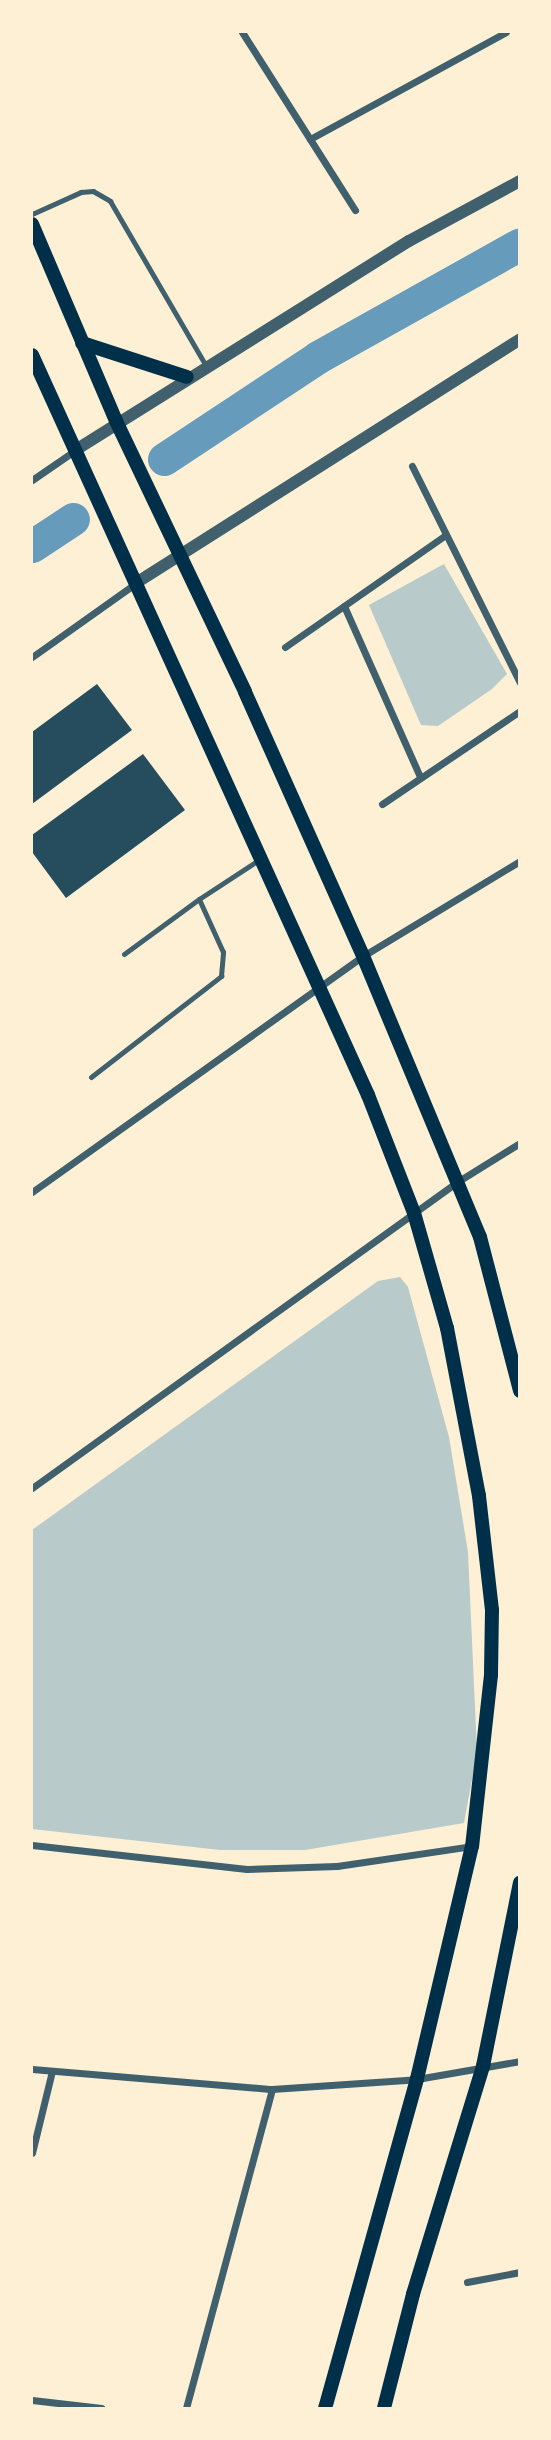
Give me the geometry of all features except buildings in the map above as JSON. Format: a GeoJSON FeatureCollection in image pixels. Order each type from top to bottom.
{"type":"FeatureCollection","features":[{"type":"Feature","properties":{"kind":"main road"},"geometry":{"type":"LineString","coordinates":[[32,224],[116,421],[177,555],[245,692],[363,956],[480,1237],[520,1391]]}},
{"type":"Feature","properties":{"kind":"main road"},"geometry":{"type":"LineString","coordinates":[[82,343],[187,377]]}},
{"type":"Feature","properties":{"kind":"main road"},"geometry":{"type":"LineString","coordinates":[[32,355],[321,985],[415,1213],[457,1380],[479,1496],[492,1610],[491,1675],[472,1846],[417,2079],[326,2409]]}},
{"type":"Feature","properties":{"kind":"main road"},"geometry":{"type":"LineString","coordinates":[[384,2409],[413,2294],[483,2066],[520,1883]]}},
{"type":"Feature","properties":{"kind":"street"},"geometry":{"type":"LineString","coordinates":[[242,32],[355,210]]}},
{"type":"Feature","properties":{"kind":"street"},"geometry":{"type":"LineString","coordinates":[[310,139],[506,32]]}},
{"type":"Feature","properties":{"kind":"street"},"geometry":{"type":"LineString","coordinates":[[32,481],[116,421],[187,377],[409,241],[520,181]]}},
{"type":"Feature","properties":{"kind":"street"},"geometry":{"type":"LineString","coordinates":[[32,657],[177,555],[520,339]]}},
{"type":"Feature","properties":{"kind":"street"},"geometry":{"type":"LineString","coordinates":[[412,466],[444,536],[520,683]]}},
{"type":"Feature","properties":{"kind":"street"},"geometry":{"type":"LineString","coordinates":[[285,647],[444,536]]}},
{"type":"Feature","properties":{"kind":"street"},"geometry":{"type":"LineString","coordinates":[[344,606],[420,777]]}},
{"type":"Feature","properties":{"kind":"street"},"geometry":{"type":"LineString","coordinates":[[382,804],[520,710]]}},
{"type":"Feature","properties":{"kind":"street"},"geometry":{"type":"LineString","coordinates":[[32,1192],[363,956],[520,861]]}},
{"type":"Feature","properties":{"kind":"street"},"geometry":{"type":"LineString","coordinates":[[32,1488],[457,1182],[520,1143]]}},
{"type":"Feature","properties":{"kind":"street"},"geometry":{"type":"LineString","coordinates":[[32,1845],[247,1869],[337,1866],[472,1846]]}},
{"type":"Feature","properties":{"kind":"street"},"geometry":{"type":"LineString","coordinates":[[32,2069],[272,2089],[417,2079],[520,2061]]}},
{"type":"Feature","properties":{"kind":"street"},"geometry":{"type":"LineString","coordinates":[[32,2154],[52,2071]]}},
{"type":"Feature","properties":{"kind":"street"},"geometry":{"type":"LineString","coordinates":[[186,2409],[272,2089]]}},
{"type":"Feature","properties":{"kind":"street"},"geometry":{"type":"LineString","coordinates":[[467,2282],[520,2272]]}},
{"type":"Feature","properties":{"kind":"street"},"geometry":{"type":"LineString","coordinates":[[32,2400],[102,2409]]}},
{"type":"Feature","properties":{"kind":"lane"},"geometry":{"type":"LineString","coordinates":[[32,214],[80,192],[93,191],[110,201],[206,366]]}},
{"type":"Feature","properties":{"kind":"lane"},"geometry":{"type":"LineString","coordinates":[[124,954],[199,899],[263,857]]}},
{"type":"Feature","properties":{"kind":"lane"},"geometry":{"type":"LineString","coordinates":[[92,1077],[221,976],[223,952],[199,899]]}},
{"type":"Feature","properties":{"kind":"shaded area"},"geometry":{"type":"Polygon","coordinates":[[[444,564],[507,674],[492,689],[438,726],[421,725],[369,605],[444,564]]]}},
{"type":"Feature","properties":{"kind":"shaded area"},"geometry":{"type":"Polygon","coordinates":[[[400,1277],[408,1287],[449,1437],[468,1552],[477,1752],[464,1823],[305,1850],[220,1850],[32,1829],[32,1530],[378,1281],[400,1277]]]}},
{"type":"Feature","properties":{"kind":"waterway"},"geometry":{"type":"LineString","coordinates":[[164,459],[318,357],[520,244]]}},
{"type":"Feature","properties":{"kind":"waterway"},"geometry":{"type":"LineString","coordinates":[[32,546],[73,519]]}}]}
